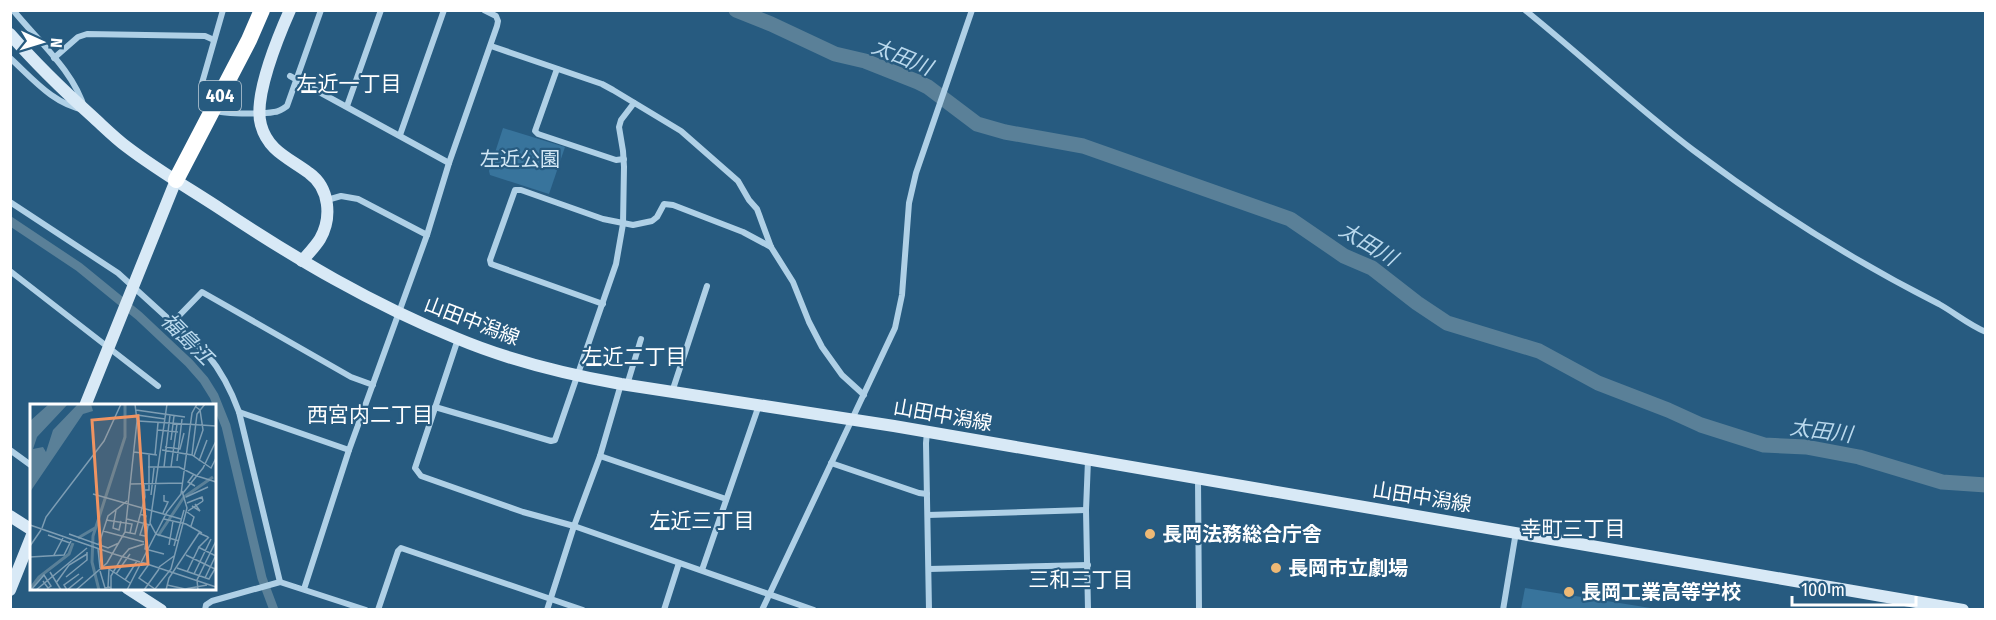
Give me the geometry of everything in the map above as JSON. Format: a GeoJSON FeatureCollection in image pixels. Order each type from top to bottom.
{"type":"FeatureCollection","features":[{"type":"Feature","properties":{"kind":"highway","name":"404"},"geometry":{"type":"LineString","coordinates":[[176,180],[249,40],[262,10]]}},
{"type":"Feature","properties":{"kind":"main road"},"geometry":{"type":"LineString","coordinates":[[290,10],[268,70],[259,113],[261,126],[268,142],[283,157],[313,176],[322,187],[327,215],[320,239],[302,261]]}},
{"type":"Feature","properties":{"kind":"main road","name":"山田中潟線"},"geometry":{"type":"LineString","coordinates":[[10,34],[51,77],[125,146],[154,167],[302,261],[339,283],[399,313],[458,339],[529,363],[624,385],[851,419],[1516,532],[1938,608],[1964,609]]}},
{"type":"Feature","properties":{"kind":"main road"},"geometry":{"type":"LineString","coordinates":[[85,404],[176,180]]}},
{"type":"Feature","properties":{"kind":"main road"},"geometry":{"type":"LineString","coordinates":[[10,516],[30,529]]}},
{"type":"Feature","properties":{"kind":"main road"},"geometry":{"type":"LineString","coordinates":[[10,590],[30,540]]}},
{"type":"Feature","properties":{"kind":"main road"},"geometry":{"type":"LineString","coordinates":[[130,590],[161,609]]}},
{"type":"Feature","properties":{"kind":"street"},"geometry":{"type":"LineString","coordinates":[[14,10],[76,88],[85,110]]}},
{"type":"Feature","properties":{"kind":"street"},"geometry":{"type":"LineString","coordinates":[[223,10],[202,83],[202,92],[206,102],[213,110],[224,113],[276,112],[287,106],[321,10]]}},
{"type":"Feature","properties":{"kind":"street"},"geometry":{"type":"LineString","coordinates":[[347,106],[381,10]]}},
{"type":"Feature","properties":{"kind":"street"},"geometry":{"type":"LineString","coordinates":[[400,135],[444,10]]}},
{"type":"Feature","properties":{"kind":"street"},"geometry":{"type":"LineString","coordinates":[[304,589],[349,450],[427,235],[449,163],[491,46],[498,21],[496,16],[484,10]]}},
{"type":"Feature","properties":{"kind":"street"},"geometry":{"type":"LineString","coordinates":[[762,609],[895,328],[900,309],[909,202],[922,152],[972,10]]}},
{"type":"Feature","properties":{"kind":"street"},"geometry":{"type":"LineString","coordinates":[[1525,10],[1693,150],[1759,197],[1823,240],[1893,281],[1944,307],[1973,327],[1986,332]]}},
{"type":"Feature","properties":{"kind":"street"},"geometry":{"type":"LineString","coordinates":[[54,58],[78,37],[87,34],[204,36],[214,40]]}},
{"type":"Feature","properties":{"kind":"street"},"geometry":{"type":"LineString","coordinates":[[491,46],[602,84],[681,131],[738,181],[749,200],[757,208],[771,247],[793,282],[808,322],[822,347],[842,375],[864,395]]}},
{"type":"Feature","properties":{"kind":"street"},"geometry":{"type":"LineString","coordinates":[[10,58],[43,90],[64,104],[85,110]]}},
{"type":"Feature","properties":{"kind":"street"},"geometry":{"type":"LineString","coordinates":[[557,69],[535,131],[538,134],[616,160],[624,159]]}},
{"type":"Feature","properties":{"kind":"street"},"geometry":{"type":"LineString","coordinates":[[290,76],[449,163]]}},
{"type":"Feature","properties":{"kind":"street"},"geometry":{"type":"LineString","coordinates":[[435,407],[551,441],[555,440],[616,264],[623,224],[624,159],[619,128],[621,120],[634,103]]}},
{"type":"Feature","properties":{"kind":"street"},"geometry":{"type":"LineString","coordinates":[[603,304],[491,264],[490,260],[515,190],[521,190],[603,219],[633,225],[651,221],[657,217],[664,204],[673,205],[743,232],[771,247]]}},
{"type":"Feature","properties":{"kind":"street"},"geometry":{"type":"LineString","coordinates":[[326,201],[341,196],[358,198],[427,235]]}},
{"type":"Feature","properties":{"kind":"street"},"geometry":{"type":"LineString","coordinates":[[10,202],[118,273],[131,289],[207,354],[214,363],[229,386],[238,412],[277,584]]}},
{"type":"Feature","properties":{"kind":"street"},"geometry":{"type":"LineString","coordinates":[[10,272],[158,386]]}},
{"type":"Feature","properties":{"kind":"street"},"geometry":{"type":"LineString","coordinates":[[672,392],[707,286]]}},
{"type":"Feature","properties":{"kind":"street"},"geometry":{"type":"LineString","coordinates":[[172,323],[202,292],[351,376],[373,385]]}},
{"type":"Feature","properties":{"kind":"street"},"geometry":{"type":"LineString","coordinates":[[458,339],[415,468],[421,476],[814,609]]}},
{"type":"Feature","properties":{"kind":"street"},"geometry":{"type":"LineString","coordinates":[[547,609],[641,339]]}},
{"type":"Feature","properties":{"kind":"street"},"geometry":{"type":"LineString","coordinates":[[702,570],[759,405]]}},
{"type":"Feature","properties":{"kind":"street"},"geometry":{"type":"LineString","coordinates":[[238,412],[349,450]]}},
{"type":"Feature","properties":{"kind":"street"},"geometry":{"type":"LineString","coordinates":[[927,432],[929,609]]}},
{"type":"Feature","properties":{"kind":"street"},"geometry":{"type":"LineString","coordinates":[[10,450],[30,465]]}},
{"type":"Feature","properties":{"kind":"street"},"geometry":{"type":"LineString","coordinates":[[600,456],[726,499]]}},
{"type":"Feature","properties":{"kind":"street"},"geometry":{"type":"LineString","coordinates":[[1088,460],[1086,510],[1088,609]]}},
{"type":"Feature","properties":{"kind":"street"},"geometry":{"type":"LineString","coordinates":[[831,463],[927,494]]}},
{"type":"Feature","properties":{"kind":"street"},"geometry":{"type":"LineString","coordinates":[[1198,479],[1198,609]]}},
{"type":"Feature","properties":{"kind":"street"},"geometry":{"type":"LineString","coordinates":[[928,515],[1086,510]]}},
{"type":"Feature","properties":{"kind":"street"},"geometry":{"type":"LineString","coordinates":[[1503,609],[1516,532]]}},
{"type":"Feature","properties":{"kind":"street"},"geometry":{"type":"LineString","coordinates":[[378,609],[401,548],[583,609]]}},
{"type":"Feature","properties":{"kind":"street"},"geometry":{"type":"LineString","coordinates":[[664,609],[679,563]]}},
{"type":"Feature","properties":{"kind":"street"},"geometry":{"type":"LineString","coordinates":[[929,569],[1088,565]]}},
{"type":"Feature","properties":{"kind":"street"},"geometry":{"type":"LineString","coordinates":[[205,609],[206,605],[212,601],[277,584],[304,589],[366,609]]}},
{"type":"Feature","properties":{"kind":"green space","name":"左近公園"},"geometry":{"type":"Polygon","coordinates":[[[503,128],[565,147],[549,194],[490,175],[489,171],[503,128]]]}},
{"type":"Feature","properties":{"kind":"green space"},"geometry":{"type":"Polygon","coordinates":[[[1525,588],[1657,609],[1521,609],[1525,588]]]}},
{"type":"Feature","properties":{"kind":"waterway","name":"太田川"},"geometry":{"type":"LineString","coordinates":[[736,10],[835,54],[865,61],[918,82],[977,124],[1005,132],[1083,146],[1290,219],[1344,256],[1372,268],[1447,323],[1539,351],[1598,383],[1701,425],[1764,445],[1806,447],[1859,457],[1942,482],[1986,485]]}},
{"type":"Feature","properties":{"kind":"waterway","name":"福島江"},"geometry":{"type":"LineString","coordinates":[[10,221],[79,267],[139,316],[204,380],[214,396],[226,426],[262,578],[274,610]]}},
{"type":"Feature","properties":{"kind":"place","name":"長岡法務総合庁舎"},"geometry":{"type":"Point","coordinates":[1150,534]}},
{"type":"Feature","properties":{"kind":"place","name":"長岡市立劇場"},"geometry":{"type":"Point","coordinates":[1276,568]}},
{"type":"Feature","properties":{"kind":"place","name":"長岡工業高等学校"},"geometry":{"type":"Point","coordinates":[1569,592]}},
{"type":"Feature","properties":{"kind":"district","name":"左近一丁目"},"geometry":{"type":"Point","coordinates":[349,84]}},
{"type":"Feature","properties":{"kind":"district","name":"左近二丁目"},"geometry":{"type":"Point","coordinates":[634,357]}},
{"type":"Feature","properties":{"kind":"district","name":"西宮内二丁目"},"geometry":{"type":"Point","coordinates":[370,415]}},
{"type":"Feature","properties":{"kind":"district","name":"左近三丁目"},"geometry":{"type":"Point","coordinates":[702,521]}},
{"type":"Feature","properties":{"kind":"district","name":"幸町三丁目"},"geometry":{"type":"Point","coordinates":[1573,529]}},
{"type":"Feature","properties":{"kind":"district","name":"三和三丁目"},"geometry":{"type":"Point","coordinates":[1081,580]}}]}
